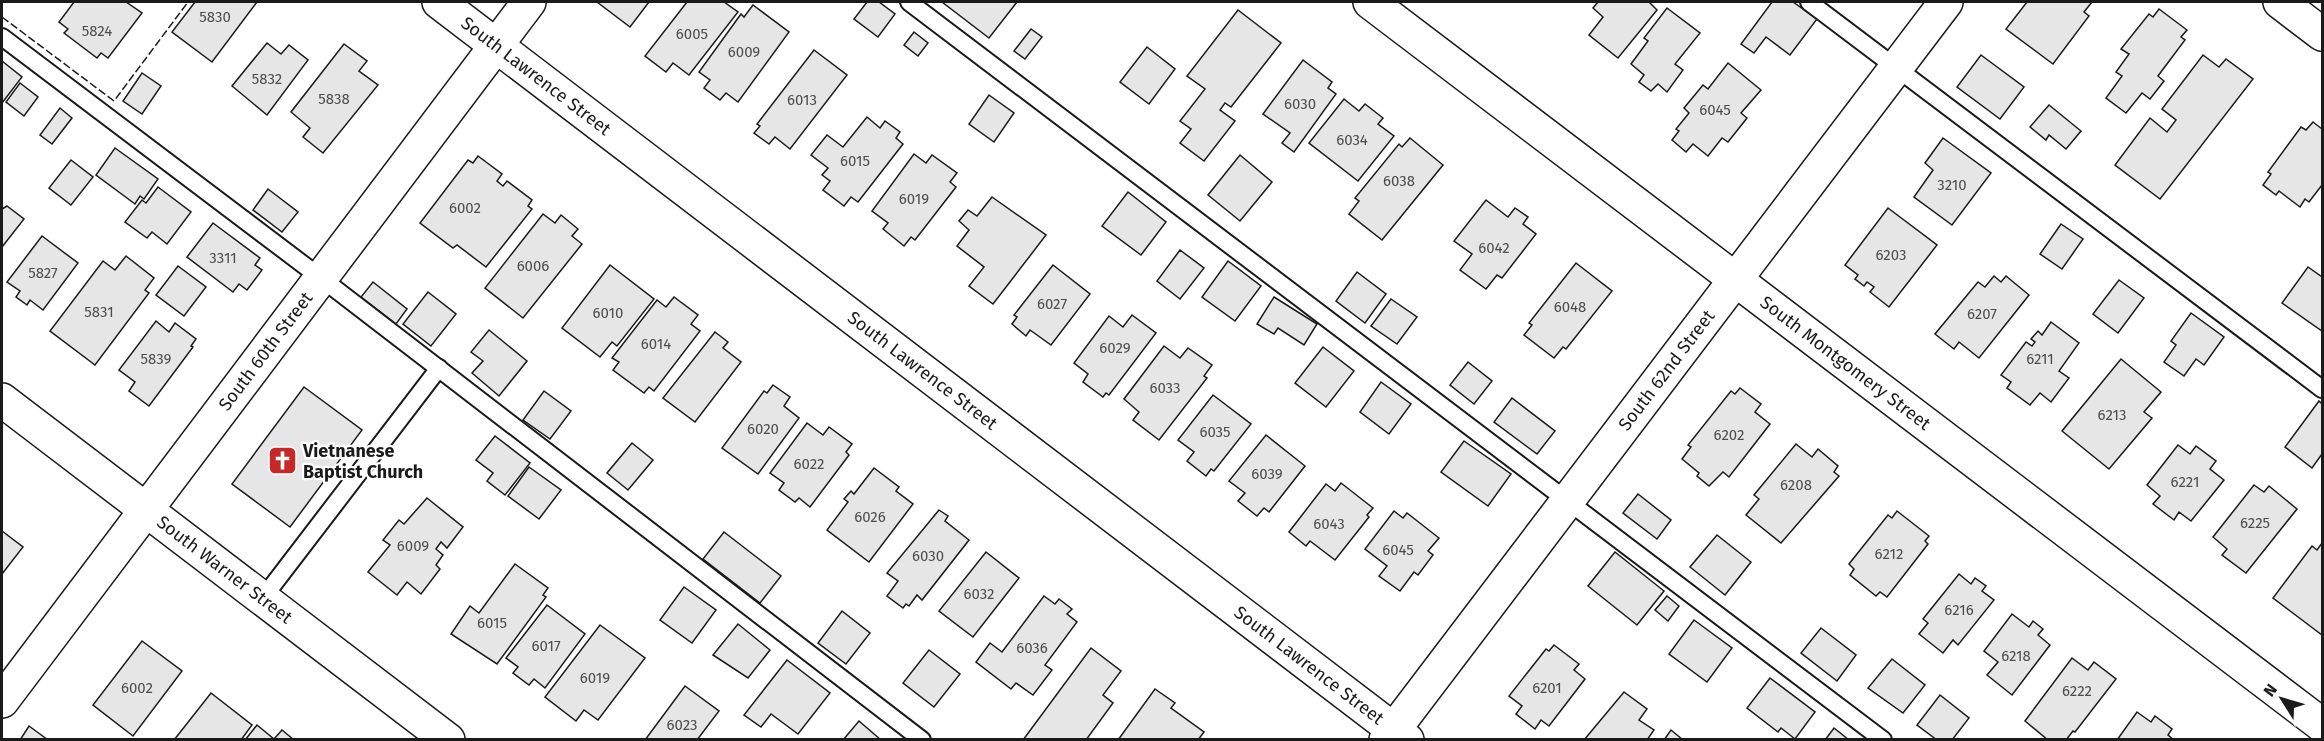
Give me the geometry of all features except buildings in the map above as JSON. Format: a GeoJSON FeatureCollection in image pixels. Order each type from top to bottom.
{"type":"FeatureCollection","features":[{"type":"Feature","properties":{"kind":"street","name":"South Lawrence Street"},"geometry":{"type":"LineString","coordinates":[[439,2],[1396,736]]}},
{"type":"Feature","properties":{"kind":"street","name":"South 60th Street"},"geometry":{"type":"LineString","coordinates":[[2,701],[529,2]]}},
{"type":"Feature","properties":{"kind":"street","name":"South Montgomery Street"},"geometry":{"type":"LineString","coordinates":[[1370,2],[2322,725]]}},
{"type":"Feature","properties":{"kind":"street","name":"South 62nd Street"},"geometry":{"type":"LineString","coordinates":[[1396,736],[1569,499],[1946,2]]}},
{"type":"Feature","properties":{"kind":"street"},"geometry":{"type":"LineString","coordinates":[[2280,2],[2322,34]]}},
{"type":"Feature","properties":{"kind":"street","name":"South Warner Street"},"geometry":{"type":"LineString","coordinates":[[2,400],[448,740]]}},
{"type":"Feature","properties":{"kind":"lane"},"geometry":{"type":"LineString","coordinates":[[909,2],[1569,499],[1883,740]]}},
{"type":"Feature","properties":{"kind":"lane"},"geometry":{"type":"LineString","coordinates":[[1809,2],[2322,389]]}},
{"type":"Feature","properties":{"kind":"lane"},"geometry":{"type":"LineString","coordinates":[[2,37],[439,368],[922,740]]}},
{"type":"Feature","properties":{"kind":"lane"},"geometry":{"type":"LineString","coordinates":[[263,598],[439,368]]}},
{"type":"Feature","properties":{"kind":"fence"},"geometry":{"type":"LineString","coordinates":[[2,17],[114,101],[188,2]]}},
{"type":"Feature","properties":{"kind":"place","name":"Vietnanese Baptist Church"},"geometry":{"type":"Point","coordinates":[282,461]}}]}
